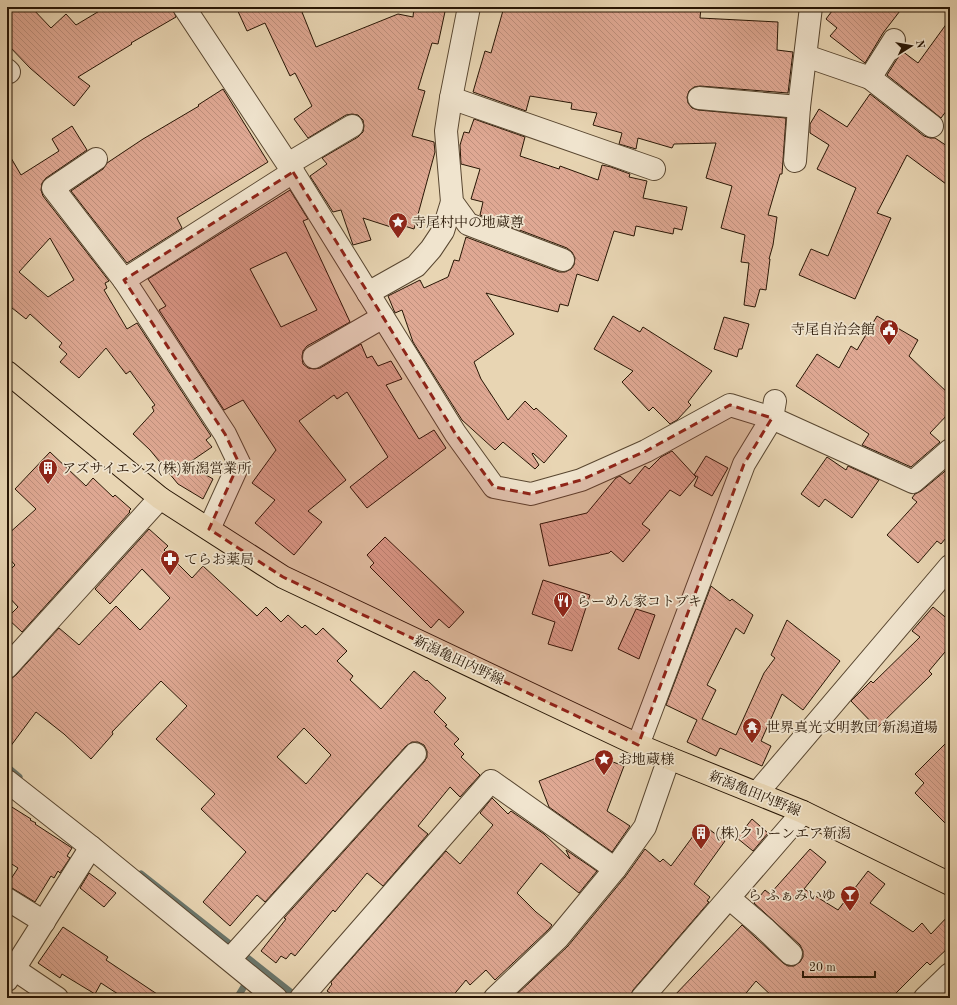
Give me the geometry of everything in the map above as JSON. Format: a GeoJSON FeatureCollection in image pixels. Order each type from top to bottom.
{"type":"FeatureCollection","features":[{"type":"Feature","properties":{"kind":"main road","name":"新潟亀田内野線"},"geometry":{"type":"LineString","coordinates":[[7,372],[160,498],[283,577],[638,745],[804,812],[950,884]]}},
{"type":"Feature","properties":{"kind":"street"},"geometry":{"type":"LineString","coordinates":[[184,7],[290,168],[455,433],[494,487],[531,494],[581,480],[646,451],[730,405],[773,410],[913,482],[950,450]]}},
{"type":"Feature","properties":{"kind":"street"},"geometry":{"type":"LineString","coordinates":[[368,293],[416,266],[432,249],[443,231],[452,202],[446,131],[451,98],[470,7]]}},
{"type":"Feature","properties":{"kind":"street"},"geometry":{"type":"LineString","coordinates":[[795,161],[799,107],[811,7]]}},
{"type":"Feature","properties":{"kind":"street"},"geometry":{"type":"LineString","coordinates":[[870,78],[894,40]]}},
{"type":"Feature","properties":{"kind":"street"},"geometry":{"type":"LineString","coordinates":[[806,56],[870,78],[932,126]]}},
{"type":"Feature","properties":{"kind":"street"},"geometry":{"type":"LineString","coordinates":[[451,98],[654,169]]}},
{"type":"Feature","properties":{"kind":"street"},"geometry":{"type":"LineString","coordinates":[[699,98],[799,107]]}},
{"type":"Feature","properties":{"kind":"street"},"geometry":{"type":"LineString","coordinates":[[124,280],[352,126]]}},
{"type":"Feature","properties":{"kind":"street"},"geometry":{"type":"LineString","coordinates":[[96,159],[53,188],[124,280],[225,434],[239,463],[209,530]]}},
{"type":"Feature","properties":{"kind":"street"},"geometry":{"type":"LineString","coordinates":[[452,202],[468,224],[563,260]]}},
{"type":"Feature","properties":{"kind":"street"},"geometry":{"type":"LineString","coordinates":[[314,357],[383,317]]}},
{"type":"Feature","properties":{"kind":"street"},"geometry":{"type":"LineString","coordinates":[[638,745],[744,464],[773,410]]}},
{"type":"Feature","properties":{"kind":"street"},"geometry":{"type":"LineString","coordinates":[[7,667],[160,498]]}},
{"type":"Feature","properties":{"kind":"street"},"geometry":{"type":"LineString","coordinates":[[757,793],[950,566]]}},
{"type":"Feature","properties":{"kind":"street"},"geometry":{"type":"LineString","coordinates":[[230,959],[415,754]]}},
{"type":"Feature","properties":{"kind":"street"},"geometry":{"type":"LineString","coordinates":[[495,998],[558,938],[615,869],[645,827],[668,758]]}},
{"type":"Feature","properties":{"kind":"street"},"geometry":{"type":"LineString","coordinates":[[7,781],[92,847],[276,998]]}},
{"type":"Feature","properties":{"kind":"street"},"geometry":{"type":"LineString","coordinates":[[301,998],[491,781],[615,869]]}},
{"type":"Feature","properties":{"kind":"street"},"geometry":{"type":"LineString","coordinates":[[642,998],[804,812]]}},
{"type":"Feature","properties":{"kind":"street"},"geometry":{"type":"LineString","coordinates":[[57,998],[10,975],[92,847]]}},
{"type":"Feature","properties":{"kind":"street"},"geometry":{"type":"LineString","coordinates":[[728,898],[764,928],[791,954]]}},
{"type":"Feature","properties":{"kind":"street"},"geometry":{"type":"LineString","coordinates":[[7,899],[44,922]]}},
{"type":"Feature","properties":{"kind":"street"},"geometry":{"type":"LineString","coordinates":[[925,998],[950,974]]}},
{"type":"Feature","properties":{"kind":"highlighted area"},"geometry":{"type":"Polygon","coordinates":[[[293,172],[455,433],[494,487],[531,494],[581,480],[646,451],[730,405],[772,418],[744,464],[638,745],[283,577],[209,529],[239,463],[225,434],[124,280],[293,172]]]}},
{"type":"Feature","properties":{"kind":"building"},"geometry":{"type":"Polygon","coordinates":[[[7,7],[31,7],[51,28],[66,14],[76,25],[106,7],[172,7],[176,17],[131,43],[132,44],[78,77],[90,86],[74,106],[30,68],[7,44],[7,7]]]}},
{"type":"Feature","properties":{"kind":"building"},"geometry":{"type":"Polygon","coordinates":[[[236,7],[300,7],[316,47],[398,14],[413,17],[414,7],[446,7],[438,44],[432,43],[418,89],[425,91],[412,136],[434,142],[435,152],[414,229],[398,224],[397,229],[363,218],[371,240],[353,245],[341,210],[333,212],[310,176],[327,164],[322,158],[358,137],[363,132],[363,120],[358,115],[346,115],[308,138],[294,119],[312,106],[295,73],[290,76],[265,23],[247,31],[236,7]]]}},
{"type":"Feature","properties":{"kind":"building"},"geometry":{"type":"Polygon","coordinates":[[[504,7],[701,7],[700,18],[778,22],[777,50],[793,52],[788,93],[700,86],[694,87],[689,91],[687,97],[688,103],[692,108],[698,110],[786,118],[782,174],[780,174],[768,215],[777,217],[773,245],[769,259],[766,290],[760,289],[755,307],[744,305],[749,263],[741,262],[745,235],[721,228],[732,186],[706,178],[716,143],[674,144],[672,148],[638,138],[636,149],[619,144],[622,133],[593,125],[597,113],[571,109],[572,103],[530,96],[526,111],[473,92],[485,51],[491,53],[504,7]]]}},
{"type":"Feature","properties":{"kind":"building"},"geometry":{"type":"Polygon","coordinates":[[[835,7],[903,7],[883,33],[865,63],[830,36],[837,28],[826,19],[835,7]]]}},
{"type":"Feature","properties":{"kind":"building"},"geometry":{"type":"Polygon","coordinates":[[[950,19],[950,106],[941,118],[887,75],[902,51],[918,63],[950,19]]]}},
{"type":"Feature","properties":{"kind":"building"},"geometry":{"type":"Polygon","coordinates":[[[223,89],[268,162],[177,218],[182,228],[127,263],[71,191],[103,169],[107,163],[143,139],[199,106],[198,105],[223,89]]]}},
{"type":"Feature","properties":{"kind":"building"},"geometry":{"type":"Polygon","coordinates":[[[870,94],[924,136],[935,138],[950,148],[950,187],[907,155],[877,213],[891,218],[855,299],[799,275],[811,249],[828,256],[856,188],[817,169],[829,145],[810,133],[810,124],[819,109],[847,127],[870,94]]]}},
{"type":"Feature","properties":{"kind":"building"},"geometry":{"type":"Polygon","coordinates":[[[474,119],[525,137],[520,156],[559,169],[560,166],[598,180],[602,165],[611,167],[630,174],[629,177],[647,181],[643,198],[687,207],[682,230],[674,228],[673,234],[636,226],[634,236],[614,231],[598,281],[577,274],[568,306],[560,304],[558,312],[486,293],[514,334],[474,362],[481,379],[508,420],[525,401],[534,410],[536,408],[567,436],[544,463],[533,453],[532,454],[539,465],[535,469],[503,442],[495,450],[462,420],[413,342],[402,310],[395,313],[388,296],[420,280],[424,288],[448,277],[454,260],[459,261],[466,237],[559,272],[565,272],[571,269],[574,265],[575,258],[572,252],[567,248],[480,215],[483,202],[471,199],[480,169],[461,164],[460,145],[464,132],[469,133],[474,119]]]}},
{"type":"Feature","properties":{"kind":"building"},"geometry":{"type":"Polygon","coordinates":[[[72,126],[87,150],[46,178],[42,183],[41,190],[43,196],[109,281],[105,283],[107,288],[104,290],[127,329],[137,323],[211,436],[206,440],[212,447],[187,464],[213,479],[203,499],[178,484],[150,450],[133,434],[154,411],[152,407],[155,405],[130,371],[126,374],[106,348],[79,378],[60,362],[67,354],[59,347],[62,343],[30,314],[26,319],[7,304],[7,151],[21,175],[59,151],[52,139],[72,126]],[[50,238],[19,272],[48,297],[74,280],[50,238]]]}},
{"type":"Feature","properties":{"kind":"building"},"geometry":{"type":"Polygon","coordinates":[[[290,190],[308,219],[303,221],[350,322],[307,346],[303,351],[303,364],[308,368],[320,368],[361,344],[367,358],[372,356],[378,366],[391,361],[402,379],[386,385],[419,439],[434,430],[446,448],[367,508],[350,487],[388,457],[347,392],[337,399],[334,395],[299,421],[346,480],[308,511],[322,522],[294,555],[255,523],[275,500],[252,483],[276,450],[243,400],[224,410],[159,310],[166,306],[148,279],[290,190]],[[286,252],[250,269],[281,327],[317,310],[286,252]]]}},
{"type":"Feature","properties":{"kind":"building"},"geometry":{"type":"Polygon","coordinates":[[[613,316],[640,332],[643,327],[712,371],[688,402],[691,405],[677,420],[670,424],[653,407],[649,411],[622,382],[633,371],[594,349],[613,316]]]}},
{"type":"Feature","properties":{"kind":"building"},"geometry":{"type":"Polygon","coordinates":[[[877,316],[918,340],[909,356],[950,395],[950,412],[930,433],[940,442],[911,467],[862,445],[869,434],[796,386],[817,354],[839,368],[851,346],[857,350],[877,316]]]}},
{"type":"Feature","properties":{"kind":"building"},"geometry":{"type":"Polygon","coordinates":[[[724,317],[749,324],[742,349],[739,349],[737,357],[714,349],[724,317]]]}},
{"type":"Feature","properties":{"kind":"building"},"geometry":{"type":"Polygon","coordinates":[[[672,451],[696,477],[680,496],[670,490],[642,524],[650,530],[623,562],[611,551],[609,553],[549,566],[540,524],[587,513],[616,478],[620,476],[630,484],[645,466],[649,469],[661,457],[672,451]]]}},
{"type":"Feature","properties":{"kind":"building"},"geometry":{"type":"Polygon","coordinates":[[[50,452],[86,486],[93,478],[113,497],[115,495],[131,509],[129,511],[130,512],[22,632],[7,618],[18,607],[7,595],[7,573],[15,565],[7,556],[7,535],[36,509],[15,489],[50,452]]]}},
{"type":"Feature","properties":{"kind":"building"},"geometry":{"type":"Polygon","coordinates":[[[706,456],[728,468],[712,496],[694,486],[698,477],[694,475],[706,456]]]}},
{"type":"Feature","properties":{"kind":"building"},"geometry":{"type":"Polygon","coordinates":[[[827,457],[846,470],[848,466],[879,480],[852,518],[825,499],[819,507],[801,494],[827,457]]]}},
{"type":"Feature","properties":{"kind":"building"},"geometry":{"type":"Polygon","coordinates":[[[950,467],[950,533],[941,544],[937,541],[918,563],[887,535],[917,502],[912,498],[915,494],[921,491],[950,467]]]}},
{"type":"Feature","properties":{"kind":"building"},"geometry":{"type":"Polygon","coordinates":[[[149,529],[168,546],[164,550],[192,578],[203,566],[257,616],[266,607],[281,622],[288,615],[302,628],[305,625],[316,635],[323,628],[347,651],[337,661],[353,676],[350,680],[381,709],[414,671],[426,681],[427,680],[446,698],[434,712],[447,725],[445,726],[459,739],[454,744],[464,754],[461,757],[480,775],[460,797],[450,787],[418,826],[428,834],[383,886],[367,873],[335,912],[333,910],[295,956],[291,953],[286,959],[281,956],[276,963],[261,951],[286,919],[284,918],[424,762],[427,757],[427,751],[424,745],[418,742],[412,742],[406,746],[265,902],[257,895],[230,926],[203,902],[246,852],[201,809],[215,794],[156,739],[187,706],[161,681],[112,732],[113,734],[91,759],[64,734],[36,712],[7,751],[7,679],[11,679],[16,675],[59,628],[79,645],[116,606],[140,630],[170,598],[142,569],[110,604],[95,589],[149,529]],[[304,728],[277,757],[306,784],[331,755],[304,728]]]}},
{"type":"Feature","properties":{"kind":"building"},"geometry":{"type":"Polygon","coordinates":[[[385,537],[464,612],[449,628],[439,619],[431,628],[370,567],[374,563],[367,555],[385,537]]]}},
{"type":"Feature","properties":{"kind":"building","name":"らーめん家コトブキ"},"geometry":{"type":"Polygon","coordinates":[[[543,580],[590,595],[572,651],[548,644],[555,622],[532,614],[543,580]]]}},
{"type":"Feature","properties":{"kind":"building"},"geometry":{"type":"Polygon","coordinates":[[[711,586],[730,601],[732,599],[753,615],[744,634],[736,628],[707,685],[716,690],[702,719],[736,735],[764,673],[775,658],[771,655],[787,620],[840,661],[803,710],[782,694],[761,741],[771,746],[762,766],[720,748],[716,756],[687,742],[697,720],[666,705],[711,586]]]}},
{"type":"Feature","properties":{"kind":"building"},"geometry":{"type":"Polygon","coordinates":[[[933,607],[950,621],[950,646],[929,671],[932,674],[877,728],[851,701],[871,681],[873,683],[920,637],[912,631],[933,607]]]}},
{"type":"Feature","properties":{"kind":"building"},"geometry":{"type":"Polygon","coordinates":[[[636,609],[655,615],[639,659],[618,649],[636,609]]]}},
{"type":"Feature","properties":{"kind":"building"},"geometry":{"type":"Polygon","coordinates":[[[950,739],[950,828],[915,793],[924,783],[915,774],[950,739]]]}},
{"type":"Feature","properties":{"kind":"building"},"geometry":{"type":"Polygon","coordinates":[[[599,757],[624,766],[607,811],[630,826],[612,852],[549,807],[539,781],[599,757]]]}},
{"type":"Feature","properties":{"kind":"building"},"geometry":{"type":"Polygon","coordinates":[[[492,798],[508,814],[511,811],[544,834],[570,859],[566,850],[597,871],[579,893],[541,863],[517,893],[536,912],[552,925],[549,929],[495,980],[486,970],[470,985],[466,980],[451,998],[337,998],[327,991],[332,984],[331,982],[446,851],[460,864],[493,825],[480,813],[492,798]]]}},
{"type":"Feature","properties":{"kind":"building"},"geometry":{"type":"Polygon","coordinates":[[[7,804],[72,848],[67,856],[70,858],[60,873],[58,871],[54,878],[51,876],[35,902],[7,885],[18,868],[7,861],[7,804]]]}},
{"type":"Feature","properties":{"kind":"building"},"geometry":{"type":"Polygon","coordinates":[[[752,819],[768,833],[753,851],[737,838],[752,819]]]}},
{"type":"Feature","properties":{"kind":"building"},"geometry":{"type":"Polygon","coordinates":[[[702,824],[725,841],[694,884],[710,897],[707,901],[709,902],[633,990],[630,998],[513,998],[568,946],[625,877],[645,849],[660,862],[663,859],[671,866],[702,824]]]}},
{"type":"Feature","properties":{"kind":"building"},"geometry":{"type":"Polygon","coordinates":[[[810,849],[826,862],[804,889],[838,910],[868,871],[885,884],[870,903],[913,932],[922,923],[931,934],[950,914],[950,946],[930,965],[927,962],[891,998],[774,998],[756,981],[742,998],[672,998],[742,925],[783,963],[788,966],[794,966],[800,962],[803,957],[803,951],[800,945],[754,903],[765,890],[770,894],[810,849]]]}},
{"type":"Feature","properties":{"kind":"building"},"geometry":{"type":"Polygon","coordinates":[[[89,873],[116,893],[104,907],[80,888],[89,873]]]}},
{"type":"Feature","properties":{"kind":"building"},"geometry":{"type":"Polygon","coordinates":[[[63,927],[108,957],[106,960],[163,998],[124,998],[101,983],[95,994],[62,974],[60,978],[38,963],[63,927]]]}},
{"type":"Feature","properties":{"kind":"waterway"},"geometry":{"type":"LineString","coordinates":[[7,767],[19,777]]}},
{"type":"Feature","properties":{"kind":"waterway"},"geometry":{"type":"LineString","coordinates":[[141,874],[298,998]]}},
{"type":"Feature","properties":{"kind":"waterway"},"geometry":{"type":"LineString","coordinates":[[237,998],[248,980]]}},
{"type":"Feature","properties":{"kind":"place","name":"寺尾村中の地蔵尊"},"geometry":{"type":"Point","coordinates":[398,239]}},
{"type":"Feature","properties":{"kind":"place","name":"寺尾自治会館"},"geometry":{"type":"Point","coordinates":[889,346]}},
{"type":"Feature","properties":{"kind":"place","name":"アズサイエンス(株)新潟営業所"},"geometry":{"type":"Point","coordinates":[48,485]}},
{"type":"Feature","properties":{"kind":"place","name":"てらお薬局"},"geometry":{"type":"Point","coordinates":[170,576]}},
{"type":"Feature","properties":{"kind":"place","name":"らーめん家コトブキ"},"geometry":{"type":"Point","coordinates":[563,618]}},
{"type":"Feature","properties":{"kind":"place","name":"世界真光文明教団 新潟道場"},"geometry":{"type":"Point","coordinates":[752,744]}},
{"type":"Feature","properties":{"kind":"place","name":"お地蔵様"},"geometry":{"type":"Point","coordinates":[604,776]}},
{"type":"Feature","properties":{"kind":"place","name":"(株)クリーンエア新潟"},"geometry":{"type":"Point","coordinates":[701,850]}},
{"type":"Feature","properties":{"kind":"place","name":"ら ふぁみいゆ"},"geometry":{"type":"Point","coordinates":[850,912]}}]}
